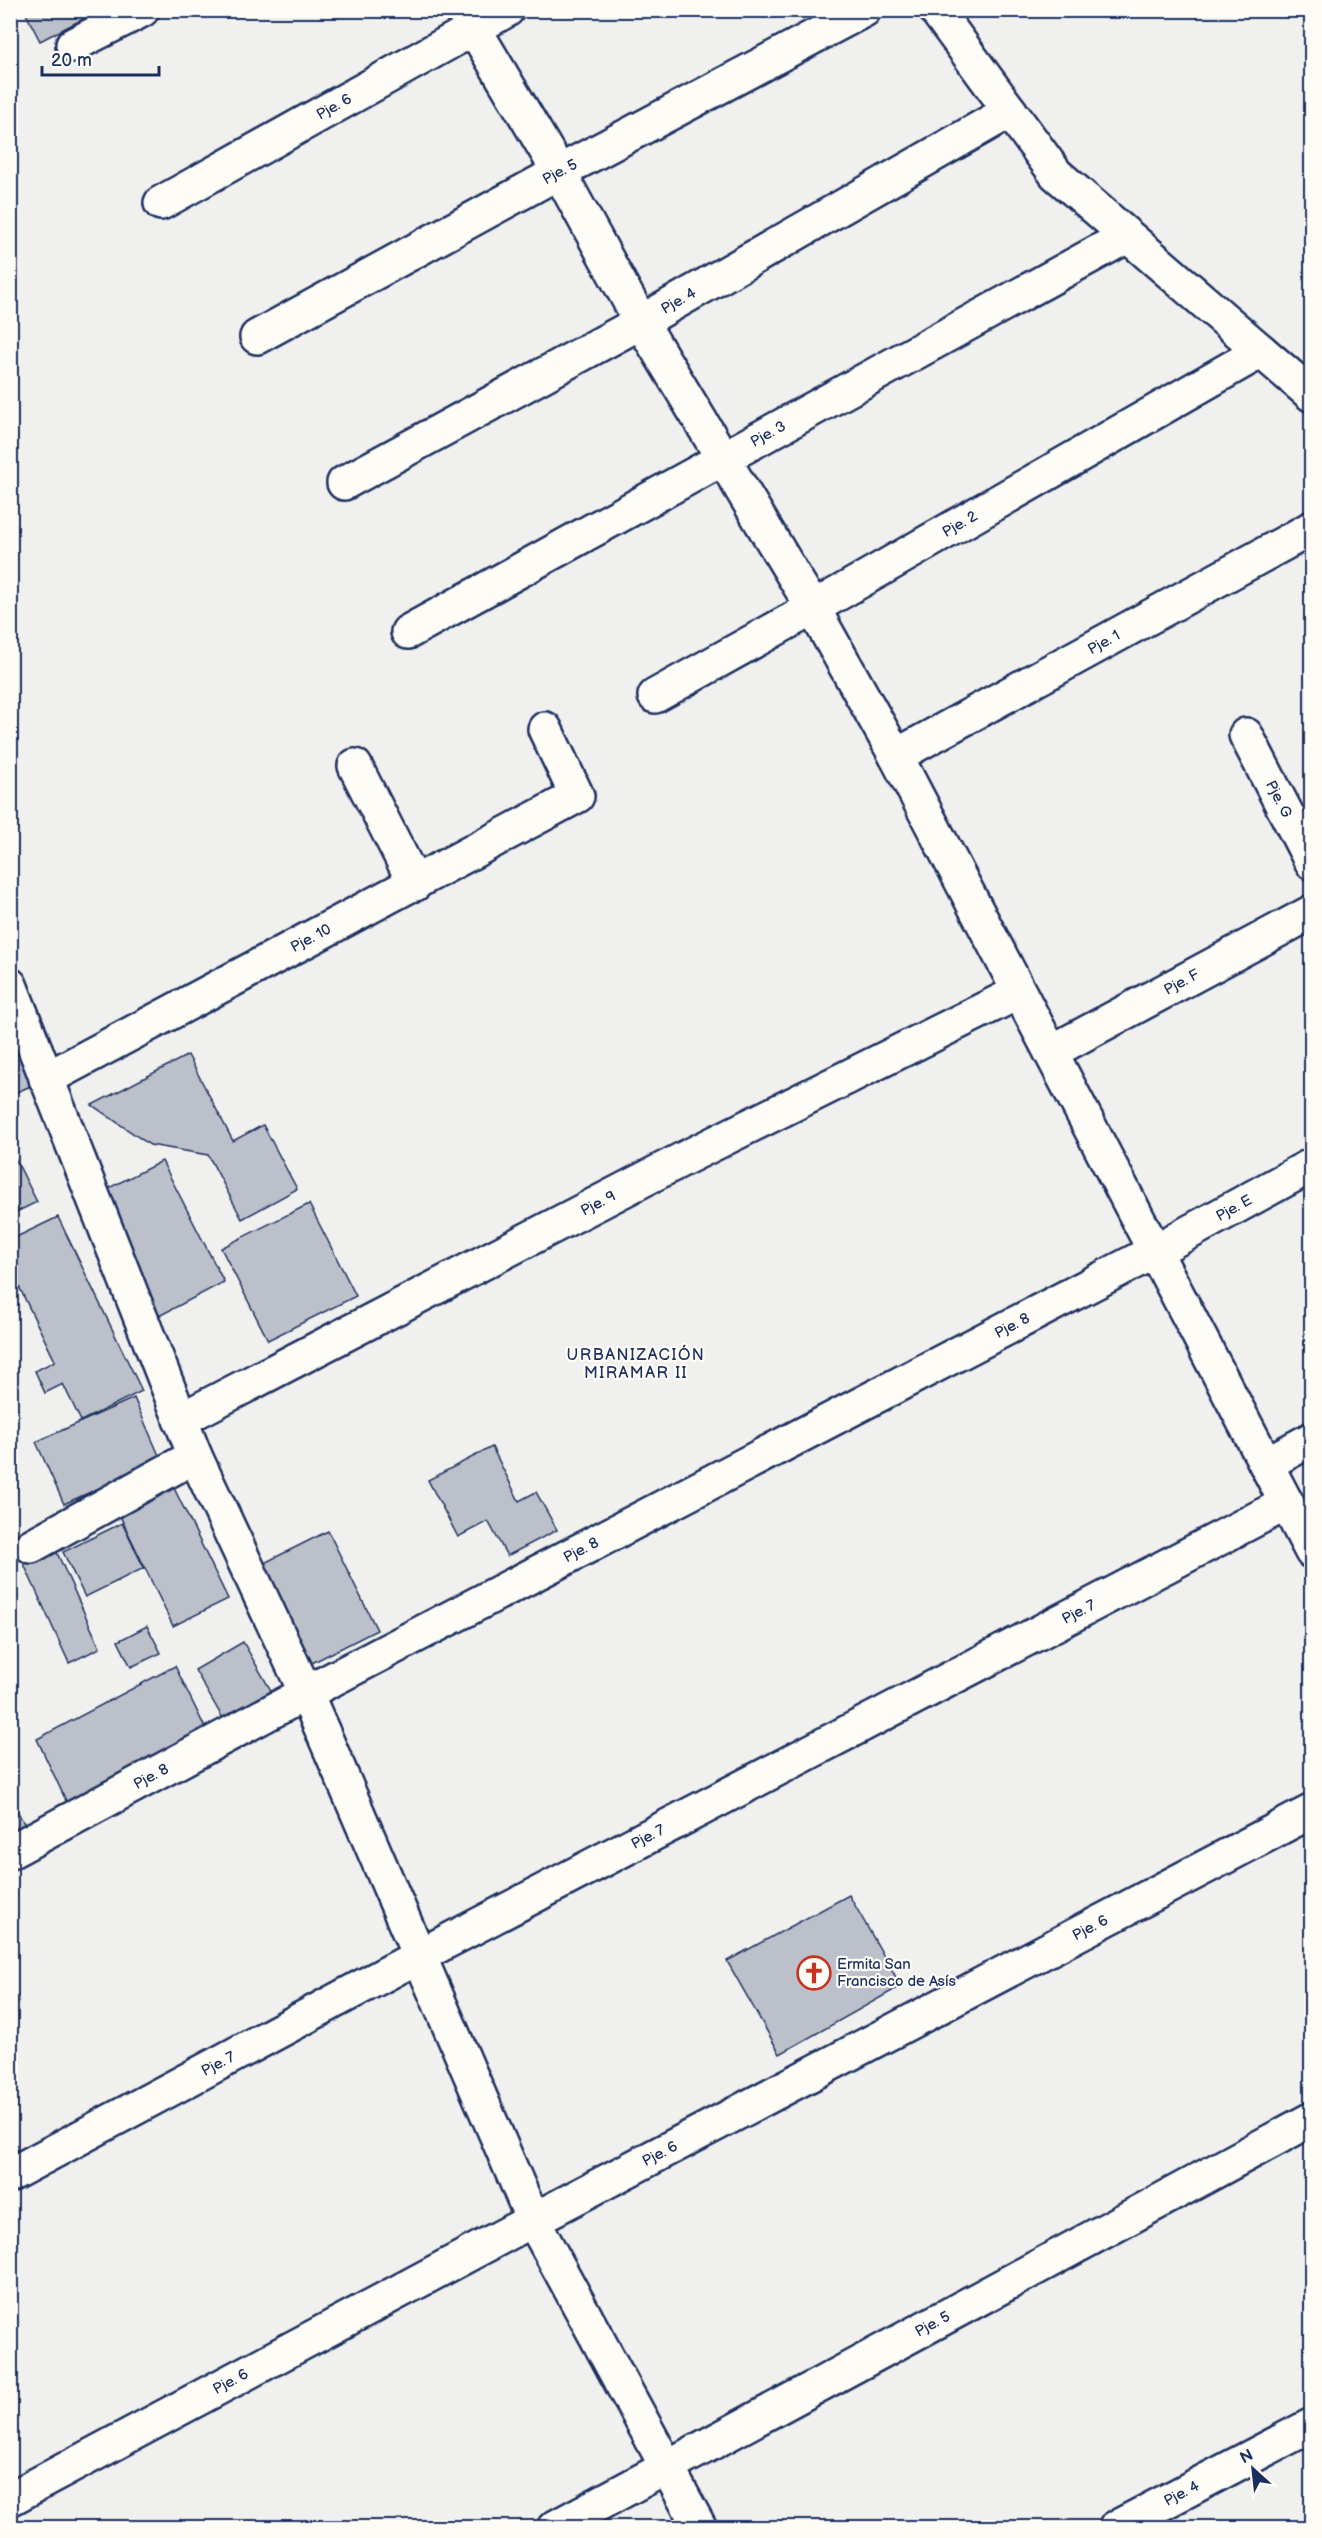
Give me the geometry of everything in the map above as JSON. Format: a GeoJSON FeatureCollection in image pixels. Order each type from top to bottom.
{"type":"FeatureCollection","features":[{"type":"Feature","properties":{"kind":"street"},"geometry":{"type":"LineString","coordinates":[[74,45],[142,10]]}},
{"type":"Feature","properties":{"kind":"street","name":"Pje. 6"},"geometry":{"type":"LineString","coordinates":[[161,203],[469,20],[507,10]]}},
{"type":"Feature","properties":{"kind":"street","name":"Pje. 5"},"geometry":{"type":"LineString","coordinates":[[256,337],[864,10]]}},
{"type":"Feature","properties":{"kind":"street"},"geometry":{"type":"LineString","coordinates":[[936,10],[1056,174],[1311,395]]}},
{"type":"Feature","properties":{"kind":"street"},"geometry":{"type":"LineString","coordinates":[[469,20],[559,172],[641,322],[813,608],[896,756],[1311,1552]]}},
{"type":"Feature","properties":{"kind":"street","name":"Pje. 4"},"geometry":{"type":"LineString","coordinates":[[344,483],[641,322],[1010,111]]}},
{"type":"Feature","properties":{"kind":"street","name":"Pje. 3"},"geometry":{"type":"LineString","coordinates":[[408,632],[1127,236]]}},
{"type":"Feature","properties":{"kind":"street","name":"Pje. 2"},"geometry":{"type":"LineString","coordinates":[[655,696],[1261,351]]}},
{"type":"Feature","properties":{"kind":"street","name":"Pje. 1"},"geometry":{"type":"LineString","coordinates":[[896,756],[1311,528]]}},
{"type":"Feature","properties":{"kind":"street","name":"Pje. 10"},"geometry":{"type":"LineString","coordinates":[[46,1079],[577,796],[545,729]]}},
{"type":"Feature","properties":{"kind":"street","name":"Pje. G"},"geometry":{"type":"LineString","coordinates":[[1246,735],[1311,864]]}},
{"type":"Feature","properties":{"kind":"street"},"geometry":{"type":"LineString","coordinates":[[355,766],[415,884]]}},
{"type":"Feature","properties":{"kind":"street","name":"Pje. F"},"geometry":{"type":"LineString","coordinates":[[1051,1052],[1311,912]]}},
{"type":"Feature","properties":{"kind":"street"},"geometry":{"type":"LineString","coordinates":[[10,985],[195,1456],[306,1693],[533,2220],[669,2467],[700,2528]]}},
{"type":"Feature","properties":{"kind":"street","name":"Pje. 9"},"geometry":{"type":"LineString","coordinates":[[180,1420],[685,1158],[1020,992]]}},
{"type":"Feature","properties":{"kind":"street","name":"Pje. E"},"geometry":{"type":"LineString","coordinates":[[1155,1251],[1311,1166]]}},
{"type":"Feature","properties":{"kind":"street","name":"Pje. 8"},"geometry":{"type":"LineString","coordinates":[[10,1852],[306,1693],[1155,1251]]}},
{"type":"Feature","properties":{"kind":"street"},"geometry":{"type":"LineString","coordinates":[[1266,1464],[1311,1439]]}},
{"type":"Feature","properties":{"kind":"street"},"geometry":{"type":"LineString","coordinates":[[31,1546],[195,1456]]}},
{"type":"Feature","properties":{"kind":"street","name":"Pje. 7"},"geometry":{"type":"LineString","coordinates":[[10,2175],[419,1956],[1287,1503]]}},
{"type":"Feature","properties":{"kind":"street","name":"Pje. 6"},"geometry":{"type":"LineString","coordinates":[[10,2499],[533,2220],[1311,1811]]}},
{"type":"Feature","properties":{"kind":"street","name":"Pje. 5"},"geometry":{"type":"LineString","coordinates":[[554,2528],[1311,2119]]}},
{"type":"Feature","properties":{"kind":"street","name":"Pje. 4"},"geometry":{"type":"LineString","coordinates":[[1115,2528],[1311,2425]]}},
{"type":"Feature","properties":{"kind":"building"},"geometry":{"type":"Polygon","coordinates":[[[24,10],[91,10],[93,14],[40,41],[24,10]]]}},
{"type":"Feature","properties":{"kind":"building"},"geometry":{"type":"Polygon","coordinates":[[[10,1030],[35,1084],[10,1095],[10,1030]]]}},
{"type":"Feature","properties":{"kind":"building"},"geometry":{"type":"Polygon","coordinates":[[[188,1055],[233,1141],[263,1125],[297,1189],[242,1219],[208,1155],[150,1145],[92,1105],[188,1055]]]}},
{"type":"Feature","properties":{"kind":"building"},"geometry":{"type":"Polygon","coordinates":[[[10,1148],[37,1202],[10,1215],[10,1148]]]}},
{"type":"Feature","properties":{"kind":"building"},"geometry":{"type":"Polygon","coordinates":[[[162,1161],[224,1282],[159,1316],[97,1194],[162,1161]]]}},
{"type":"Feature","properties":{"kind":"building"},"geometry":{"type":"Polygon","coordinates":[[[309,1204],[356,1296],[268,1340],[221,1248],[309,1204]]]}},
{"type":"Feature","properties":{"kind":"building"},"geometry":{"type":"Polygon","coordinates":[[[58,1217],[142,1391],[81,1421],[63,1384],[45,1393],[35,1371],[55,1361],[10,1268],[10,1240],[58,1217]]]}},
{"type":"Feature","properties":{"kind":"building"},"geometry":{"type":"Polygon","coordinates":[[[134,1398],[161,1460],[64,1504],[36,1442],[134,1398]]]}},
{"type":"Feature","properties":{"kind":"building"},"geometry":{"type":"Polygon","coordinates":[[[492,1447],[519,1501],[536,1492],[557,1530],[507,1556],[488,1521],[458,1537],[428,1480],[492,1447]]]}},
{"type":"Feature","properties":{"kind":"building"},"geometry":{"type":"Polygon","coordinates":[[[174,1488],[228,1599],[173,1626],[119,1514],[174,1488]]]}},
{"type":"Feature","properties":{"kind":"building"},"geometry":{"type":"Polygon","coordinates":[[[122,1523],[144,1568],[85,1597],[63,1552],[122,1523]]]}},
{"type":"Feature","properties":{"kind":"building"},"geometry":{"type":"Polygon","coordinates":[[[328,1531],[377,1630],[312,1663],[264,1563],[328,1531]]]}},
{"type":"Feature","properties":{"kind":"building"},"geometry":{"type":"Polygon","coordinates":[[[54,1546],[100,1648],[69,1663],[22,1560],[54,1546]]]}},
{"type":"Feature","properties":{"kind":"building"},"geometry":{"type":"Polygon","coordinates":[[[147,1626],[161,1653],[131,1667],[118,1641],[147,1626]]]}},
{"type":"Feature","properties":{"kind":"building"},"geometry":{"type":"Polygon","coordinates":[[[243,1642],[277,1701],[229,1729],[195,1670],[243,1642]]]}},
{"type":"Feature","properties":{"kind":"building"},"geometry":{"type":"Polygon","coordinates":[[[175,1666],[209,1736],[69,1807],[37,1739],[175,1666]]]}},
{"type":"Feature","properties":{"kind":"building"},"geometry":{"type":"Polygon","coordinates":[[[10,1797],[28,1831],[10,1840],[10,1797]]]}},
{"type":"Feature","properties":{"kind":"building","name":"Ermita San Francisco de Asís"},"geometry":{"type":"Polygon","coordinates":[[[849,1895],[901,1986],[780,2054],[727,1961],[849,1895]]]}},
{"type":"Feature","properties":{"kind":"place","name":"Ermita San Francisco de Asís"},"geometry":{"type":"Point","coordinates":[814,1973]}},
{"type":"Feature","properties":{"kind":"district","name":"URBANIZACIÓN MIRAMAR II"},"geometry":{"type":"Point","coordinates":[636,1364]}}]}
